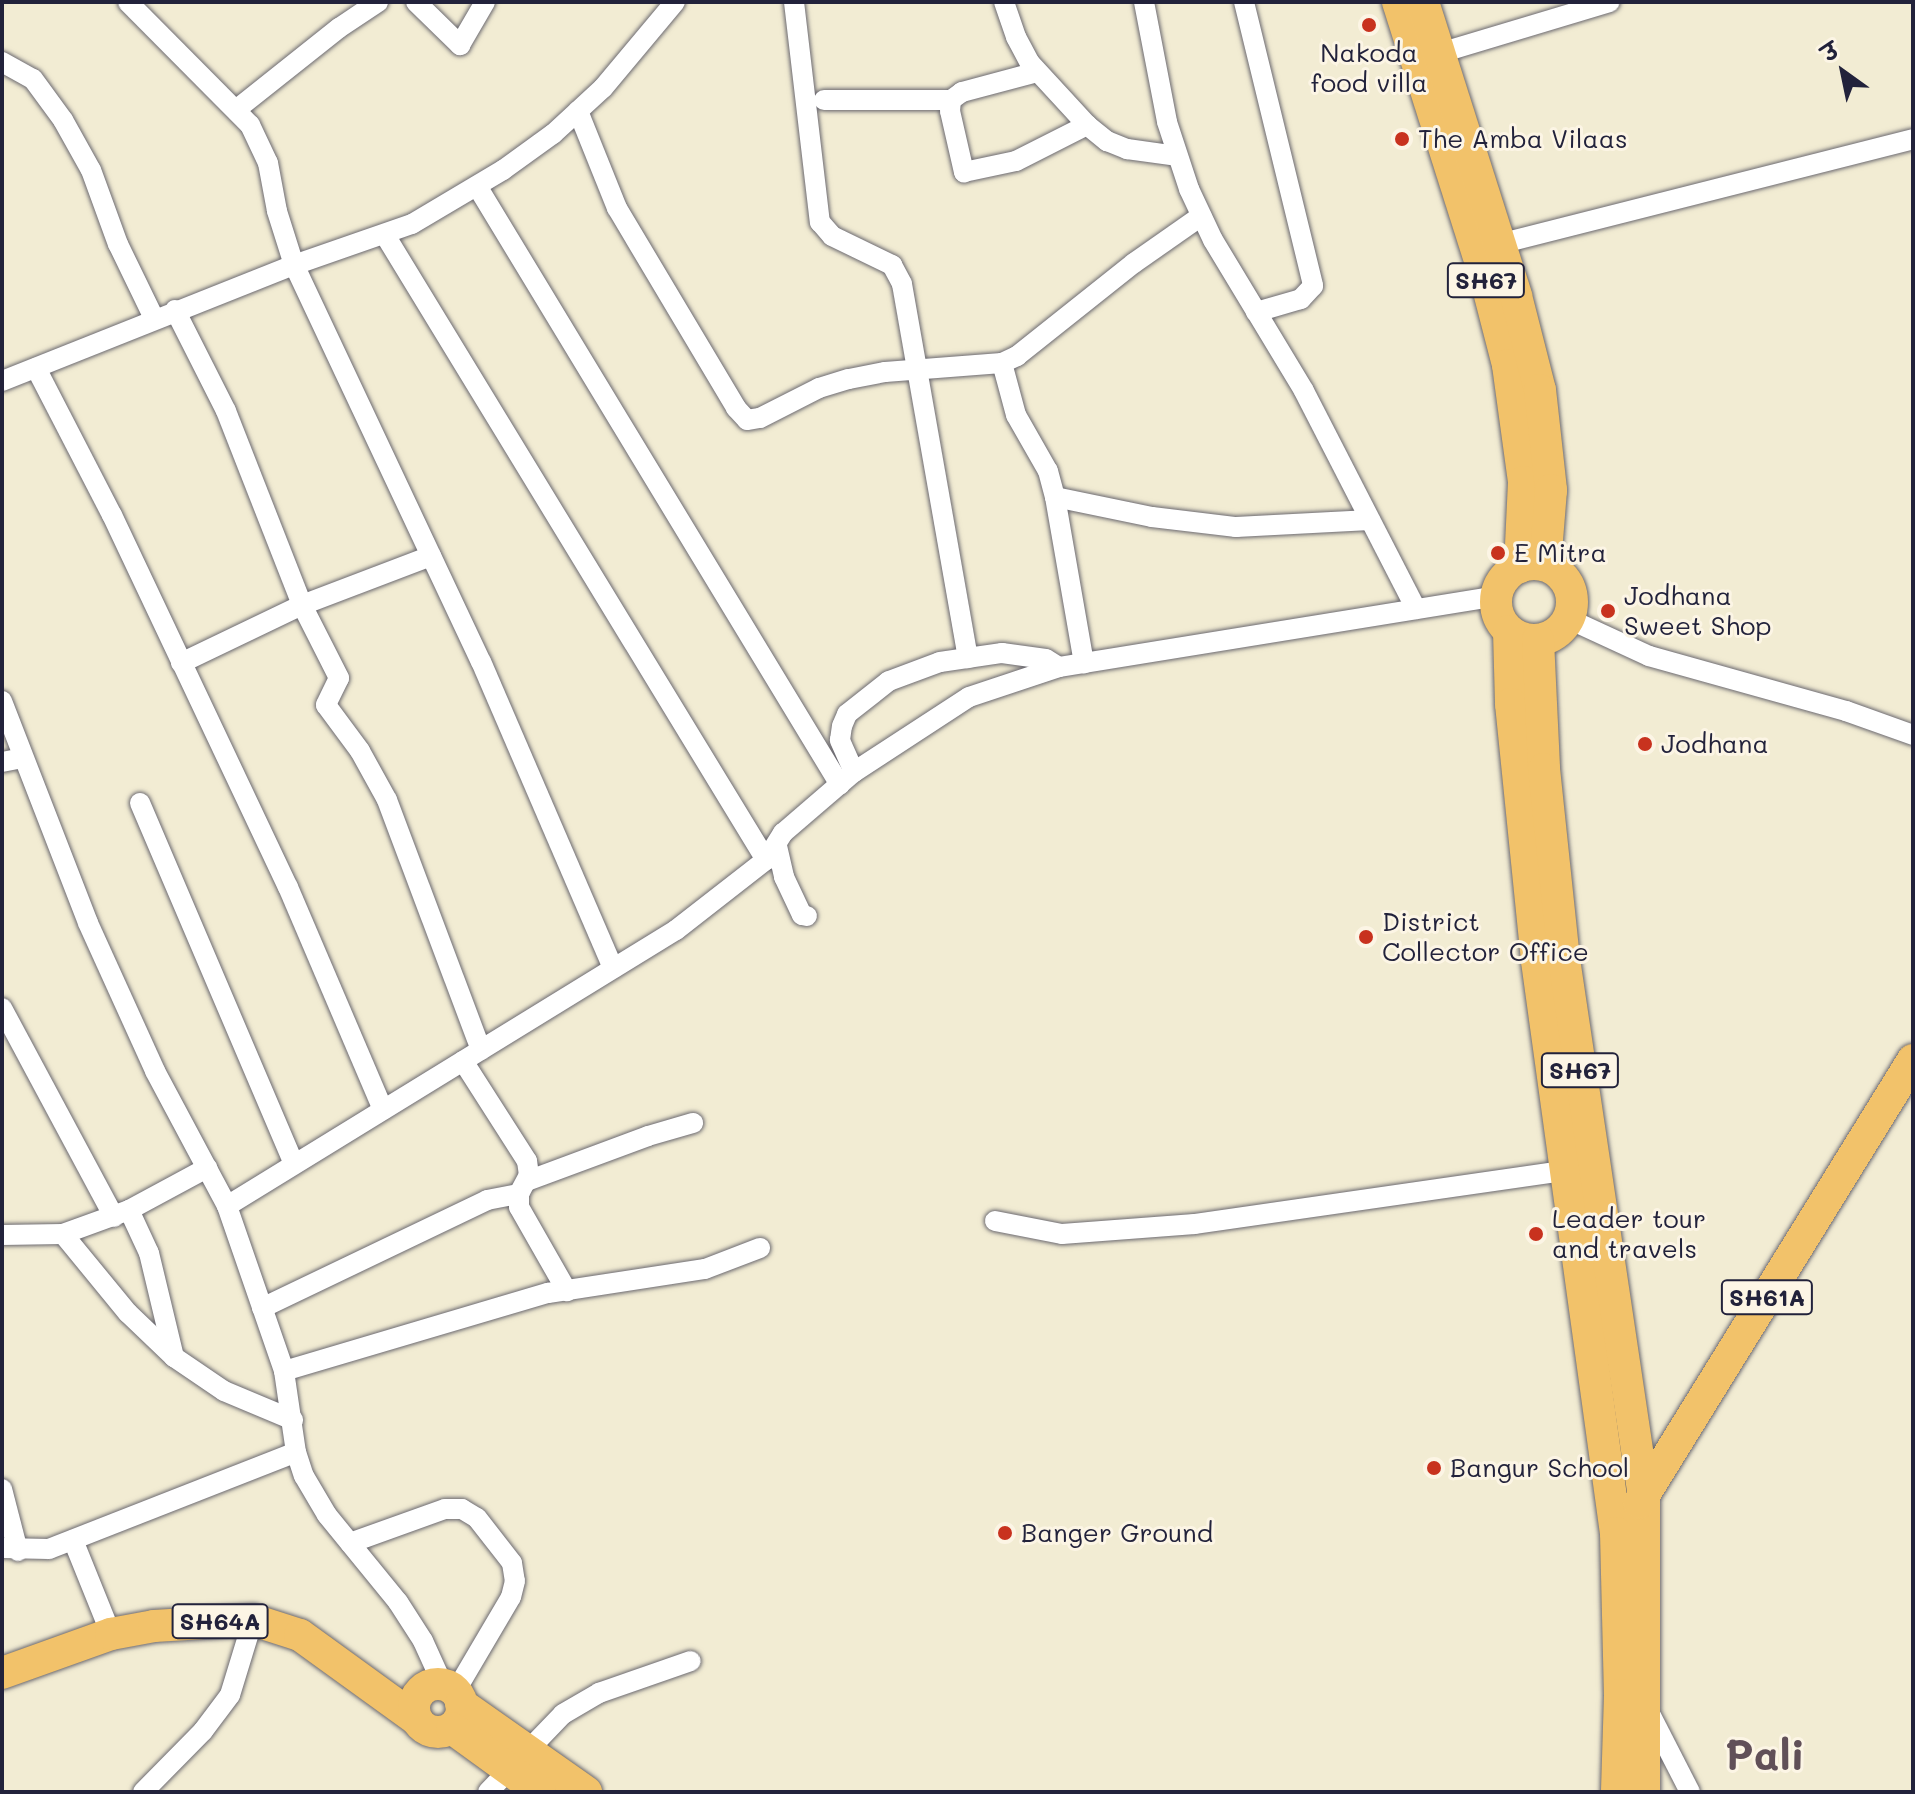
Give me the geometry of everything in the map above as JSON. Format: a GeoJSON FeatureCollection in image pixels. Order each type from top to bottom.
{"type":"FeatureCollection","features":[{"type":"Feature","properties":{"kind":"main road","name":"SH67"},"geometry":{"type":"LineString","coordinates":[[1398,2],[1485,276],[1508,365],[1532,566]]}},
{"type":"Feature","properties":{"kind":"main road","name":"SH67"},"geometry":{"type":"LineString","coordinates":[[1423,2],[1499,244],[1540,390],[1551,490],[1532,566]]}},
{"type":"Feature","properties":{"kind":"main road"},"geometry":{"type":"LineString","coordinates":[[1496,596],[1509,573],[1532,566],[1566,580],[1572,606],[1569,619],[1551,637],[1524,636]]}},
{"type":"Feature","properties":{"kind":"main road","name":"SH67"},"geometry":{"type":"LineString","coordinates":[[1496,596],[1500,621],[1524,636],[1544,769],[1564,959],[1644,1497],[1644,1792]]}},
{"type":"Feature","properties":{"kind":"main road","name":"SH67"},"geometry":{"type":"LineString","coordinates":[[1524,636],[1511,704],[1521,815],[1565,1171],[1616,1533],[1620,1680],[1617,1792]]}},
{"type":"Feature","properties":{"kind":"main road","name":"SH61A"},"geometry":{"type":"LineString","coordinates":[[1616,1533],[1644,1497],[1913,1060]]}},
{"type":"Feature","properties":{"kind":"main road","name":"SH64A"},"geometry":{"type":"LineString","coordinates":[[2,1673],[111,1634],[154,1626],[253,1620],[300,1635],[416,1719],[425,1729],[439,1733],[453,1702],[509,1772],[540,1792]]}},
{"type":"Feature","properties":{"kind":"main road"},"geometry":{"type":"LineString","coordinates":[[416,1719],[413,1706],[419,1693],[430,1685],[453,1702]]}},
{"type":"Feature","properties":{"kind":"main road","name":"SH64A"},"geometry":{"type":"LineString","coordinates":[[509,1772],[586,1792]]}},
{"type":"Feature","properties":{"kind":"street"},"geometry":{"type":"LineString","coordinates":[[128,2],[237,109],[261,144],[294,265],[431,556],[613,968]]}},
{"type":"Feature","properties":{"kind":"street"},"geometry":{"type":"LineString","coordinates":[[237,109],[339,28],[378,2]]}},
{"type":"Feature","properties":{"kind":"street"},"geometry":{"type":"LineString","coordinates":[[416,2],[460,45],[485,2]]}},
{"type":"Feature","properties":{"kind":"street"},"geometry":{"type":"LineString","coordinates":[[2,381],[154,318],[412,224],[541,143],[603,88],[675,2]]}},
{"type":"Feature","properties":{"kind":"street"},"geometry":{"type":"LineString","coordinates":[[794,2],[820,222],[832,236],[885,260],[896,269],[918,369],[968,658]]}},
{"type":"Feature","properties":{"kind":"street"},"geometry":{"type":"LineString","coordinates":[[1004,2],[1016,37],[1037,72],[1087,125],[1107,141],[1127,149],[1177,156]]}},
{"type":"Feature","properties":{"kind":"street"},"geometry":{"type":"LineString","coordinates":[[1144,2],[1154,64],[1177,156],[1201,216],[1304,391],[1416,609]]}},
{"type":"Feature","properties":{"kind":"street"},"geometry":{"type":"LineString","coordinates":[[1244,2],[1313,286],[1301,299],[1256,312]]}},
{"type":"Feature","properties":{"kind":"street"},"geometry":{"type":"LineString","coordinates":[[1440,53],[1601,3]]}},
{"type":"Feature","properties":{"kind":"street"},"geometry":{"type":"LineString","coordinates":[[2,62],[33,79],[63,120],[91,170],[118,244],[154,318]]}},
{"type":"Feature","properties":{"kind":"street"},"geometry":{"type":"LineString","coordinates":[[824,100],[951,100],[962,92],[1037,72]]}},
{"type":"Feature","properties":{"kind":"street"},"geometry":{"type":"LineString","coordinates":[[951,100],[950,111],[964,172],[1016,161],[1087,125]]}},
{"type":"Feature","properties":{"kind":"street"},"geometry":{"type":"LineString","coordinates":[[578,111],[617,208],[742,417],[752,421],[811,392],[849,379],[918,369],[1002,363],[1039,341],[1134,263],[1201,216]]}},
{"type":"Feature","properties":{"kind":"street"},"geometry":{"type":"LineString","coordinates":[[1499,244],[1913,139]]}},
{"type":"Feature","properties":{"kind":"street"},"geometry":{"type":"LineString","coordinates":[[477,186],[847,778]]}},
{"type":"Feature","properties":{"kind":"street"},"geometry":{"type":"LineString","coordinates":[[385,235],[771,853],[802,915],[807,916]]}},
{"type":"Feature","properties":{"kind":"street"},"geometry":{"type":"LineString","coordinates":[[175,310],[226,411],[302,605],[339,678],[326,705],[360,751],[387,800],[481,1050]]}},
{"type":"Feature","properties":{"kind":"street"},"geometry":{"type":"LineString","coordinates":[[1002,363],[1016,415],[1048,471],[1084,664]]}},
{"type":"Feature","properties":{"kind":"street"},"geometry":{"type":"LineString","coordinates":[[36,368],[112,515],[288,887],[383,1110]]}},
{"type":"Feature","properties":{"kind":"street"},"geometry":{"type":"LineString","coordinates":[[1055,497],[1152,517],[1236,527],[1370,520]]}},
{"type":"Feature","properties":{"kind":"street"},"geometry":{"type":"LineString","coordinates":[[181,663],[302,605],[431,556]]}},
{"type":"Feature","properties":{"kind":"street"},"geometry":{"type":"LineString","coordinates":[[227,1206],[676,930],[771,853],[783,833],[847,778],[969,697],[1059,667],[1496,596]]}},
{"type":"Feature","properties":{"kind":"street"},"geometry":{"type":"LineString","coordinates":[[1569,619],[1649,656],[1846,711],[1913,735]]}},
{"type":"Feature","properties":{"kind":"street"},"geometry":{"type":"LineString","coordinates":[[847,778],[840,740],[847,714],[889,681],[913,669],[968,658],[1028,655],[1046,659],[1059,667]]}},
{"type":"Feature","properties":{"kind":"street"},"geometry":{"type":"LineString","coordinates":[[2,701],[94,936],[155,1071],[227,1206],[284,1371],[296,1452],[304,1476],[350,1543],[398,1602],[423,1641],[453,1702]]}},
{"type":"Feature","properties":{"kind":"street"},"geometry":{"type":"LineString","coordinates":[[2,762],[23,758]]}},
{"type":"Feature","properties":{"kind":"street"},"geometry":{"type":"LineString","coordinates":[[140,803],[294,1164]]}},
{"type":"Feature","properties":{"kind":"street"},"geometry":{"type":"LineString","coordinates":[[2,1008],[121,1214],[149,1253],[174,1357]]}},
{"type":"Feature","properties":{"kind":"street"},"geometry":{"type":"LineString","coordinates":[[463,1061],[520,1147],[529,1170],[519,1207],[567,1291]]}},
{"type":"Feature","properties":{"kind":"street"},"geometry":{"type":"LineString","coordinates":[[262,1308],[487,1200],[693,1123]]}},
{"type":"Feature","properties":{"kind":"street"},"geometry":{"type":"LineString","coordinates":[[4,1232],[63,1234],[121,1214],[207,1168]]}},
{"type":"Feature","properties":{"kind":"street"},"geometry":{"type":"LineString","coordinates":[[995,1221],[1062,1234],[1195,1224],[1565,1171]]}},
{"type":"Feature","properties":{"kind":"street"},"geometry":{"type":"LineString","coordinates":[[63,1234],[128,1313],[174,1357],[224,1391],[293,1420]]}},
{"type":"Feature","properties":{"kind":"street"},"geometry":{"type":"LineString","coordinates":[[284,1371],[481,1311],[567,1291],[705,1269],[760,1248]]}},
{"type":"Feature","properties":{"kind":"street"},"geometry":{"type":"LineString","coordinates":[[2,1489],[10,1549],[49,1549],[296,1452]]}},
{"type":"Feature","properties":{"kind":"street"},"geometry":{"type":"LineString","coordinates":[[350,1543],[445,1509],[462,1509],[477,1518],[512,1563],[515,1581],[511,1597],[453,1702]]}},
{"type":"Feature","properties":{"kind":"street"},"geometry":{"type":"LineString","coordinates":[[73,1540],[111,1634]]}},
{"type":"Feature","properties":{"kind":"street"},"geometry":{"type":"LineString","coordinates":[[143,1792],[203,1731],[230,1695],[253,1620]]}},
{"type":"Feature","properties":{"kind":"street"},"geometry":{"type":"LineString","coordinates":[[509,1772],[563,1714],[599,1693],[691,1661]]}},
{"type":"Feature","properties":{"kind":"street"},"geometry":{"type":"LineString","coordinates":[[1645,1704],[1690,1792]]}},
{"type":"Feature","properties":{"kind":"place","name":"Nakoda food villa"},"geometry":{"type":"Point","coordinates":[1369,25]}},
{"type":"Feature","properties":{"kind":"place","name":"The Amba Vilaas"},"geometry":{"type":"Point","coordinates":[1402,139]}},
{"type":"Feature","properties":{"kind":"place","name":"E Mitra"},"geometry":{"type":"Point","coordinates":[1498,553]}},
{"type":"Feature","properties":{"kind":"place","name":"Jodhana Sweet Shop"},"geometry":{"type":"Point","coordinates":[1608,611]}},
{"type":"Feature","properties":{"kind":"place","name":"Jodhana"},"geometry":{"type":"Point","coordinates":[1645,744]}},
{"type":"Feature","properties":{"kind":"place","name":"District Collector Office"},"geometry":{"type":"Point","coordinates":[1366,937]}},
{"type":"Feature","properties":{"kind":"place","name":"Leader tour and travels"},"geometry":{"type":"Point","coordinates":[1536,1234]}},
{"type":"Feature","properties":{"kind":"place","name":"Bangur School"},"geometry":{"type":"Point","coordinates":[1434,1468]}},
{"type":"Feature","properties":{"kind":"place","name":"Banger Ground"},"geometry":{"type":"Point","coordinates":[1005,1533]}},
{"type":"Feature","properties":{"kind":"district","name":"Pali"},"geometry":{"type":"Point","coordinates":[1765,1754]}}]}
